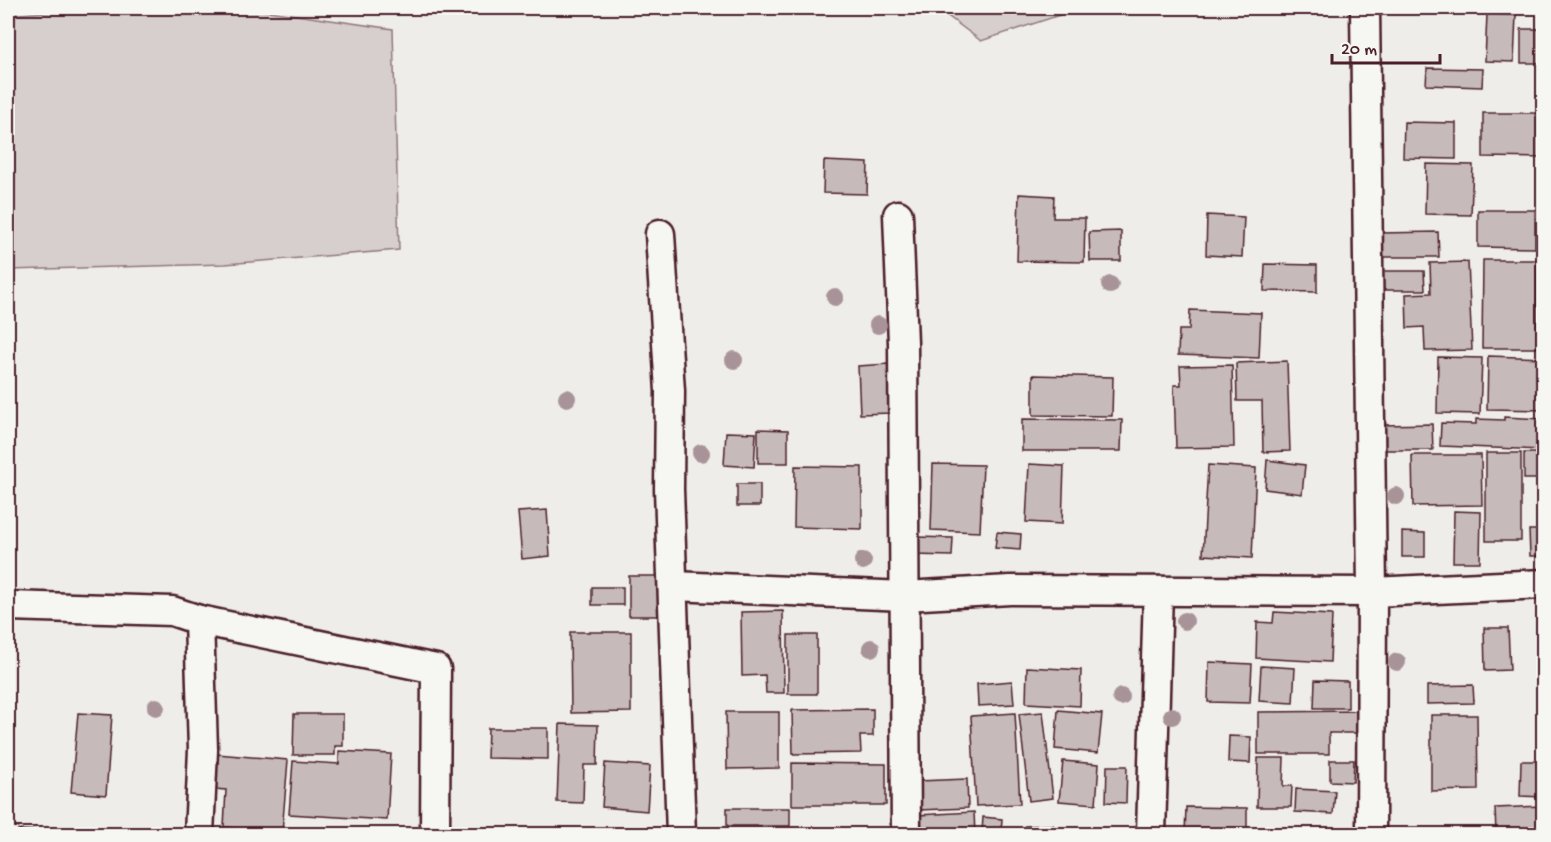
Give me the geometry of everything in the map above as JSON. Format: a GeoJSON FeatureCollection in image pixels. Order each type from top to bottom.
{"type":"FeatureCollection","features":[{"type":"Feature","properties":{"kind":"street"},"geometry":{"type":"LineString","coordinates":[[1365,8],[1372,592],[1371,834]]}},
{"type":"Feature","properties":{"kind":"street"},"geometry":{"type":"LineString","coordinates":[[898,215],[903,343],[906,834]]}},
{"type":"Feature","properties":{"kind":"street"},"geometry":{"type":"LineString","coordinates":[[660,234],[670,391],[669,489],[681,834]]}},
{"type":"Feature","properties":{"kind":"street"},"geometry":{"type":"LineString","coordinates":[[674,586],[905,596],[1010,590],[1372,592],[1544,584]]}},
{"type":"Feature","properties":{"kind":"street"},"geometry":{"type":"LineString","coordinates":[[1151,834],[1158,591]]}},
{"type":"Feature","properties":{"kind":"street"},"geometry":{"type":"LineString","coordinates":[[8,606],[172,611],[200,620],[436,669],[435,834]]}},
{"type":"Feature","properties":{"kind":"street"},"geometry":{"type":"LineString","coordinates":[[199,834],[203,750],[200,620]]}},
{"type":"Feature","properties":{"kind":"shaded area"},"geometry":{"type":"Polygon","coordinates":[[[100,8],[247,8],[393,29],[399,250],[225,264],[8,270],[8,15],[100,8]]]}},
{"type":"Feature","properties":{"kind":"shaded area"},"geometry":{"type":"Polygon","coordinates":[[[937,8],[1081,8],[981,41],[937,8]]]}},
{"type":"Feature","properties":{"kind":"building"},"geometry":{"type":"Polygon","coordinates":[[[1487,14],[1516,15],[1514,62],[1485,61],[1487,14]]]}},
{"type":"Feature","properties":{"kind":"building"},"geometry":{"type":"Polygon","coordinates":[[[1521,29],[1544,29],[1544,63],[1521,63],[1521,29]]]}},
{"type":"Feature","properties":{"kind":"building"},"geometry":{"type":"Polygon","coordinates":[[[1427,68],[1483,69],[1482,87],[1426,85],[1427,68]]]}},
{"type":"Feature","properties":{"kind":"building"},"geometry":{"type":"Polygon","coordinates":[[[1483,113],[1544,113],[1544,158],[1483,157],[1483,113]]]}},
{"type":"Feature","properties":{"kind":"building"},"geometry":{"type":"Polygon","coordinates":[[[1404,122],[1456,123],[1456,159],[1403,158],[1404,122]]]}},
{"type":"Feature","properties":{"kind":"building"},"geometry":{"type":"Polygon","coordinates":[[[824,161],[868,163],[867,194],[823,193],[824,161]]]}},
{"type":"Feature","properties":{"kind":"building"},"geometry":{"type":"Polygon","coordinates":[[[1426,164],[1473,165],[1471,215],[1425,214],[1426,164]]]}},
{"type":"Feature","properties":{"kind":"building"},"geometry":{"type":"Polygon","coordinates":[[[1019,194],[1054,196],[1053,218],[1085,218],[1084,262],[1017,261],[1019,194]]]}},
{"type":"Feature","properties":{"kind":"building"},"geometry":{"type":"Polygon","coordinates":[[[1540,206],[1544,206],[1544,250],[1539,250],[1540,206]]]}},
{"type":"Feature","properties":{"kind":"building"},"geometry":{"type":"Polygon","coordinates":[[[1478,210],[1535,210],[1535,248],[1478,247],[1478,210]]]}},
{"type":"Feature","properties":{"kind":"building"},"geometry":{"type":"Polygon","coordinates":[[[1207,215],[1244,217],[1242,257],[1206,255],[1207,215]]]}},
{"type":"Feature","properties":{"kind":"building"},"geometry":{"type":"Polygon","coordinates":[[[1121,231],[1121,261],[1090,261],[1089,232],[1121,231]]]}},
{"type":"Feature","properties":{"kind":"building"},"geometry":{"type":"Polygon","coordinates":[[[1438,232],[1439,257],[1379,257],[1379,233],[1438,232]]]}},
{"type":"Feature","properties":{"kind":"building"},"geometry":{"type":"Polygon","coordinates":[[[1483,260],[1537,260],[1537,348],[1482,348],[1483,260]]]}},
{"type":"Feature","properties":{"kind":"building"},"geometry":{"type":"Polygon","coordinates":[[[1468,262],[1472,350],[1425,351],[1424,327],[1407,328],[1406,294],[1431,293],[1430,263],[1468,262]]]}},
{"type":"Feature","properties":{"kind":"building"},"geometry":{"type":"Polygon","coordinates":[[[1265,264],[1317,265],[1317,292],[1264,291],[1265,264]]]}},
{"type":"Feature","properties":{"kind":"building"},"geometry":{"type":"Polygon","coordinates":[[[1376,271],[1424,271],[1425,290],[1376,290],[1376,271]]]}},
{"type":"Feature","properties":{"kind":"building"},"geometry":{"type":"Polygon","coordinates":[[[1190,310],[1261,313],[1259,358],[1178,355],[1179,330],[1189,330],[1190,310]]]}},
{"type":"Feature","properties":{"kind":"building"},"geometry":{"type":"Polygon","coordinates":[[[1541,325],[1544,325],[1544,345],[1541,345],[1541,325]]]}},
{"type":"Feature","properties":{"kind":"building"},"geometry":{"type":"Polygon","coordinates":[[[1488,356],[1544,358],[1544,410],[1487,409],[1488,356]]]}},
{"type":"Feature","properties":{"kind":"building"},"geometry":{"type":"Polygon","coordinates":[[[1438,357],[1482,358],[1480,414],[1437,413],[1438,357]]]}},
{"type":"Feature","properties":{"kind":"building"},"geometry":{"type":"Polygon","coordinates":[[[1287,361],[1290,451],[1263,452],[1262,401],[1237,401],[1236,363],[1287,361]]]}},
{"type":"Feature","properties":{"kind":"building"},"geometry":{"type":"Polygon","coordinates":[[[888,364],[891,413],[860,414],[858,366],[888,364]]]}},
{"type":"Feature","properties":{"kind":"building"},"geometry":{"type":"Polygon","coordinates":[[[1232,365],[1234,447],[1176,448],[1174,385],[1181,385],[1180,366],[1232,365]]]}},
{"type":"Feature","properties":{"kind":"building"},"geometry":{"type":"Polygon","coordinates":[[[1033,375],[1113,377],[1112,416],[1033,415],[1033,375]]]}},
{"type":"Feature","properties":{"kind":"building"},"geometry":{"type":"Polygon","coordinates":[[[1504,417],[1544,419],[1544,450],[1440,446],[1441,423],[1476,424],[1476,419],[1504,420],[1504,417]]]}},
{"type":"Feature","properties":{"kind":"building"},"geometry":{"type":"Polygon","coordinates":[[[1022,419],[1122,420],[1121,451],[1022,451],[1022,419]]]}},
{"type":"Feature","properties":{"kind":"building"},"geometry":{"type":"Polygon","coordinates":[[[1432,424],[1433,450],[1383,450],[1383,425],[1432,424]]]}},
{"type":"Feature","properties":{"kind":"building"},"geometry":{"type":"Polygon","coordinates":[[[758,429],[788,430],[788,463],[758,463],[758,429]]]}},
{"type":"Feature","properties":{"kind":"building"},"geometry":{"type":"Polygon","coordinates":[[[726,432],[756,433],[754,467],[724,465],[726,432]]]}},
{"type":"Feature","properties":{"kind":"building"},"geometry":{"type":"Polygon","coordinates":[[[1486,453],[1521,453],[1521,541],[1486,541],[1486,453]]]}},
{"type":"Feature","properties":{"kind":"building"},"geometry":{"type":"Polygon","coordinates":[[[1524,453],[1544,453],[1544,479],[1524,479],[1524,453]]]}},
{"type":"Feature","properties":{"kind":"building"},"geometry":{"type":"Polygon","coordinates":[[[1412,455],[1481,455],[1482,505],[1413,506],[1412,455]]]}},
{"type":"Feature","properties":{"kind":"building"},"geometry":{"type":"Polygon","coordinates":[[[1267,460],[1305,465],[1302,494],[1265,489],[1267,460]]]}},
{"type":"Feature","properties":{"kind":"building"},"geometry":{"type":"Polygon","coordinates":[[[933,464],[983,465],[980,532],[931,530],[933,464]]]}},
{"type":"Feature","properties":{"kind":"building"},"geometry":{"type":"Polygon","coordinates":[[[1029,464],[1064,466],[1062,524],[1026,522],[1029,464]]]}},
{"type":"Feature","properties":{"kind":"building"},"geometry":{"type":"Polygon","coordinates":[[[1208,465],[1256,468],[1252,558],[1203,555],[1208,465]]]}},
{"type":"Feature","properties":{"kind":"building"},"geometry":{"type":"Polygon","coordinates":[[[795,466],[862,467],[862,529],[794,527],[795,466]]]}},
{"type":"Feature","properties":{"kind":"building"},"geometry":{"type":"Polygon","coordinates":[[[737,484],[760,484],[760,506],[737,506],[737,484]]]}},
{"type":"Feature","properties":{"kind":"building"},"geometry":{"type":"Polygon","coordinates":[[[547,510],[550,556],[522,559],[518,512],[547,510]]]}},
{"type":"Feature","properties":{"kind":"building"},"geometry":{"type":"Polygon","coordinates":[[[1454,511],[1481,512],[1480,562],[1453,562],[1454,511]]]}},
{"type":"Feature","properties":{"kind":"building"},"geometry":{"type":"Polygon","coordinates":[[[1529,530],[1544,530],[1544,556],[1530,556],[1529,530]]]}},
{"type":"Feature","properties":{"kind":"building"},"geometry":{"type":"Polygon","coordinates":[[[997,532],[1021,534],[1020,550],[995,548],[997,532]]]}},
{"type":"Feature","properties":{"kind":"building"},"geometry":{"type":"Polygon","coordinates":[[[1402,532],[1425,533],[1425,557],[1402,557],[1402,532]]]}},
{"type":"Feature","properties":{"kind":"building"},"geometry":{"type":"Polygon","coordinates":[[[916,537],[953,538],[952,556],[915,555],[916,537]]]}},
{"type":"Feature","properties":{"kind":"building"},"geometry":{"type":"Polygon","coordinates":[[[629,576],[659,576],[659,616],[629,616],[629,576]]]}},
{"type":"Feature","properties":{"kind":"building"},"geometry":{"type":"Polygon","coordinates":[[[592,587],[623,587],[623,605],[592,605],[592,587]]]}},
{"type":"Feature","properties":{"kind":"building"},"geometry":{"type":"Polygon","coordinates":[[[783,611],[784,693],[766,693],[765,675],[742,676],[741,612],[783,611]]]}},
{"type":"Feature","properties":{"kind":"building"},"geometry":{"type":"Polygon","coordinates":[[[1274,612],[1332,615],[1330,662],[1256,658],[1257,622],[1273,623],[1274,612]]]}},
{"type":"Feature","properties":{"kind":"building"},"geometry":{"type":"Polygon","coordinates":[[[1484,628],[1508,628],[1510,670],[1485,671],[1484,628]]]}},
{"type":"Feature","properties":{"kind":"building"},"geometry":{"type":"Polygon","coordinates":[[[570,632],[631,632],[631,712],[571,713],[570,632]]]}},
{"type":"Feature","properties":{"kind":"building"},"geometry":{"type":"Polygon","coordinates":[[[788,635],[817,635],[817,694],[788,694],[788,635]]]}},
{"type":"Feature","properties":{"kind":"building"},"geometry":{"type":"Polygon","coordinates":[[[1209,662],[1252,664],[1250,703],[1208,702],[1209,662]]]}},
{"type":"Feature","properties":{"kind":"building"},"geometry":{"type":"Polygon","coordinates":[[[1261,666],[1295,668],[1293,703],[1259,701],[1261,666]]]}},
{"type":"Feature","properties":{"kind":"building"},"geometry":{"type":"Polygon","coordinates":[[[1027,667],[1081,670],[1080,706],[1026,703],[1027,667]]]}},
{"type":"Feature","properties":{"kind":"building"},"geometry":{"type":"Polygon","coordinates":[[[1315,680],[1348,681],[1348,708],[1314,708],[1315,680]]]}},
{"type":"Feature","properties":{"kind":"building"},"geometry":{"type":"Polygon","coordinates":[[[1012,681],[1014,704],[978,706],[977,684],[1012,681]]]}},
{"type":"Feature","properties":{"kind":"building"},"geometry":{"type":"Polygon","coordinates":[[[1473,685],[1474,703],[1427,704],[1427,686],[1473,685]]]}},
{"type":"Feature","properties":{"kind":"building"},"geometry":{"type":"Polygon","coordinates":[[[873,709],[873,736],[860,736],[861,753],[793,754],[792,710],[873,709]]]}},
{"type":"Feature","properties":{"kind":"building"},"geometry":{"type":"Polygon","coordinates":[[[1058,710],[1102,714],[1098,753],[1055,749],[1058,710]]]}},
{"type":"Feature","properties":{"kind":"building"},"geometry":{"type":"Polygon","coordinates":[[[1357,711],[1357,733],[1329,733],[1329,754],[1258,754],[1258,712],[1357,711]]]}},
{"type":"Feature","properties":{"kind":"building"},"geometry":{"type":"Polygon","coordinates":[[[726,712],[779,712],[779,768],[727,769],[726,712]]]}},
{"type":"Feature","properties":{"kind":"building"},"geometry":{"type":"Polygon","coordinates":[[[1043,712],[1053,798],[1029,801],[1019,714],[1043,712]]]}},
{"type":"Feature","properties":{"kind":"building"},"geometry":{"type":"Polygon","coordinates":[[[78,713],[112,715],[106,795],[71,792],[78,713]]]}},
{"type":"Feature","properties":{"kind":"building"},"geometry":{"type":"Polygon","coordinates":[[[1015,713],[1020,804],[976,806],[971,716],[1015,713]]]}},
{"type":"Feature","properties":{"kind":"building"},"geometry":{"type":"Polygon","coordinates":[[[294,714],[343,714],[343,746],[335,746],[335,755],[293,755],[294,714]]]}},
{"type":"Feature","properties":{"kind":"building"},"geometry":{"type":"Polygon","coordinates":[[[1431,715],[1477,715],[1478,790],[1431,791],[1431,715]]]}},
{"type":"Feature","properties":{"kind":"building"},"geometry":{"type":"Polygon","coordinates":[[[560,724],[598,725],[597,765],[584,765],[583,803],[557,802],[560,724]]]}},
{"type":"Feature","properties":{"kind":"building"},"geometry":{"type":"Polygon","coordinates":[[[488,728],[548,728],[548,759],[487,758],[488,728]]]}},
{"type":"Feature","properties":{"kind":"building"},"geometry":{"type":"Polygon","coordinates":[[[1229,736],[1251,737],[1250,763],[1228,762],[1229,736]]]}},
{"type":"Feature","properties":{"kind":"building"},"geometry":{"type":"Polygon","coordinates":[[[339,751],[391,754],[387,820],[289,814],[293,761],[339,764],[339,751]]]}},
{"type":"Feature","properties":{"kind":"building"},"geometry":{"type":"Polygon","coordinates":[[[217,754],[288,760],[282,832],[224,827],[226,790],[214,789],[217,754]]]}},
{"type":"Feature","properties":{"kind":"building"},"geometry":{"type":"Polygon","coordinates":[[[1258,758],[1284,758],[1283,786],[1292,786],[1291,807],[1257,807],[1258,758]]]}},
{"type":"Feature","properties":{"kind":"building"},"geometry":{"type":"Polygon","coordinates":[[[1330,760],[1354,760],[1353,782],[1330,781],[1330,760]]]}},
{"type":"Feature","properties":{"kind":"building"},"geometry":{"type":"Polygon","coordinates":[[[1063,761],[1099,764],[1096,804],[1059,801],[1063,761]]]}},
{"type":"Feature","properties":{"kind":"building"},"geometry":{"type":"Polygon","coordinates":[[[1521,761],[1544,761],[1544,797],[1520,796],[1521,761]]]}},
{"type":"Feature","properties":{"kind":"building"},"geometry":{"type":"Polygon","coordinates":[[[605,763],[650,766],[647,811],[602,807],[605,763]]]}},
{"type":"Feature","properties":{"kind":"building"},"geometry":{"type":"Polygon","coordinates":[[[792,763],[886,764],[886,805],[792,805],[792,763]]]}},
{"type":"Feature","properties":{"kind":"building"},"geometry":{"type":"Polygon","coordinates":[[[1107,766],[1127,766],[1126,803],[1106,802],[1107,766]]]}},
{"type":"Feature","properties":{"kind":"building"},"geometry":{"type":"Polygon","coordinates":[[[967,779],[968,808],[919,810],[918,781],[967,779]]]}},
{"type":"Feature","properties":{"kind":"building"},"geometry":{"type":"Polygon","coordinates":[[[1296,789],[1335,791],[1333,814],[1295,812],[1296,789]]]}},
{"type":"Feature","properties":{"kind":"building"},"geometry":{"type":"Polygon","coordinates":[[[1544,806],[1544,834],[1496,834],[1495,808],[1544,806]]]}},
{"type":"Feature","properties":{"kind":"building"},"geometry":{"type":"Polygon","coordinates":[[[1186,807],[1247,808],[1247,834],[1185,834],[1186,807]]]}},
{"type":"Feature","properties":{"kind":"building"},"geometry":{"type":"Polygon","coordinates":[[[727,808],[790,808],[790,826],[727,826],[727,808]]]}},
{"type":"Feature","properties":{"kind":"building"},"geometry":{"type":"Polygon","coordinates":[[[974,812],[975,834],[918,834],[917,815],[974,812]]]}},
{"type":"Feature","properties":{"kind":"building"},"geometry":{"type":"Polygon","coordinates":[[[983,817],[1002,819],[1001,833],[982,832],[983,817]]]}},
{"type":"Feature","properties":{"kind":"building"},"geometry":{"type":"Polygon","coordinates":[[[1053,825],[1053,834],[1025,834],[1025,826],[1053,825]]]}},
{"type":"Feature","properties":{"kind":"building"},"geometry":{"type":"Polygon","coordinates":[[[18,830],[67,832],[67,834],[18,834],[18,830]]]}}]}
